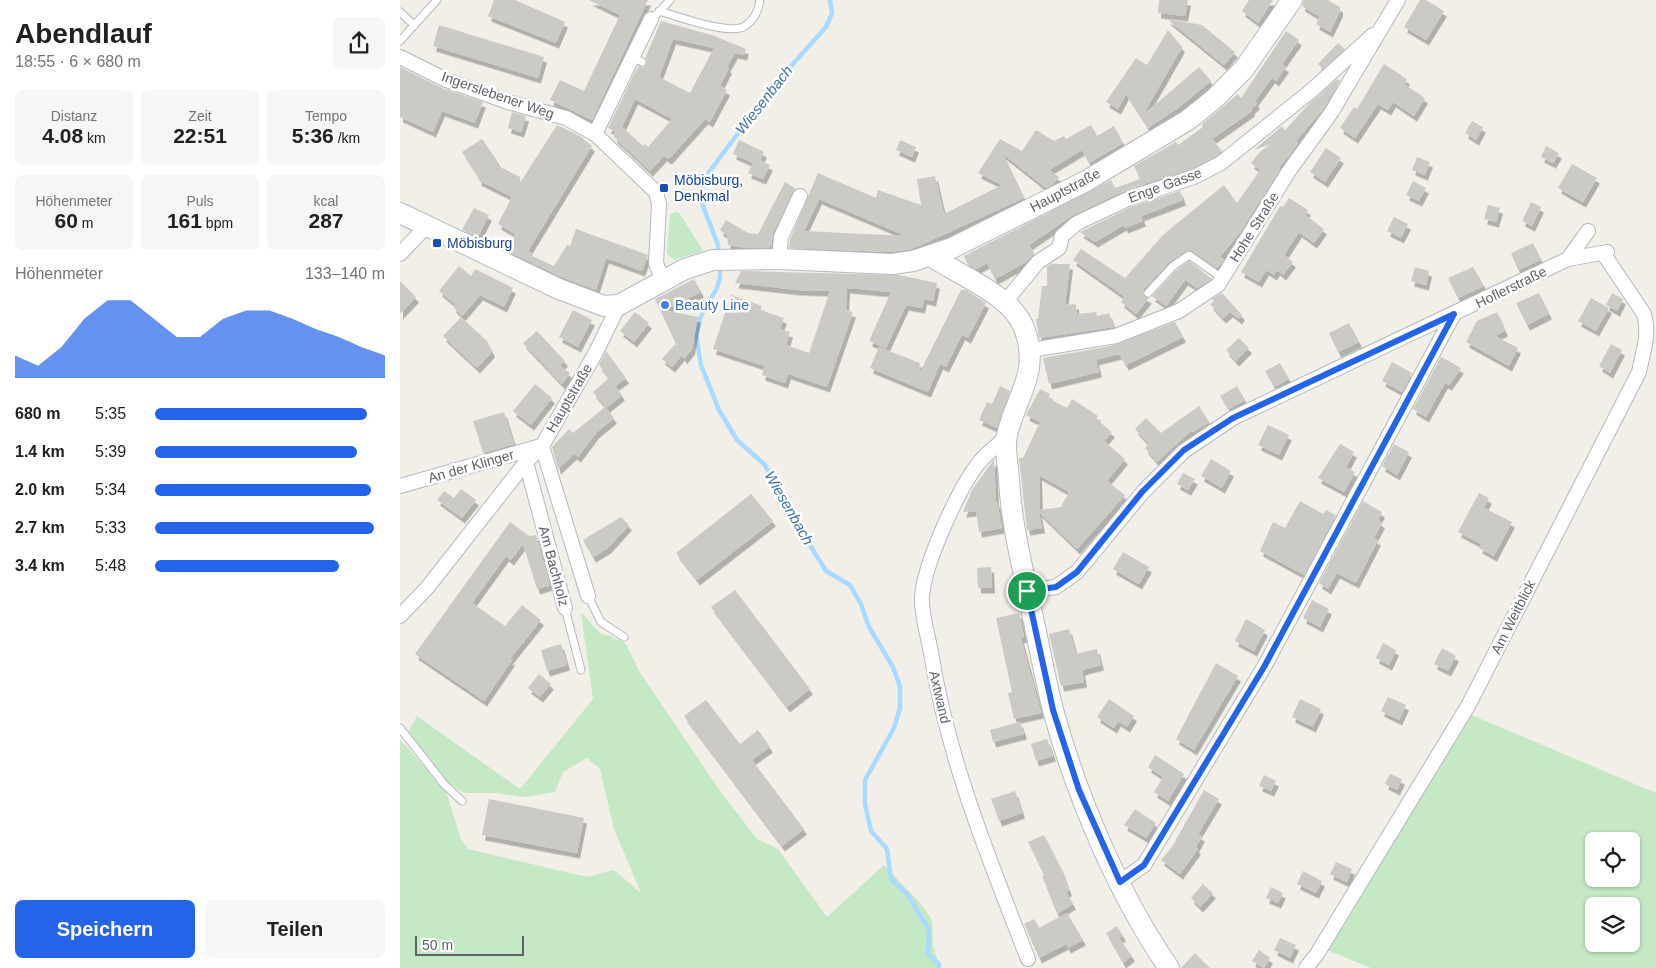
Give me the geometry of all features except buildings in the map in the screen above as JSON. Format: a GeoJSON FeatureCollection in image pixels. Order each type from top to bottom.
{"type":"FeatureCollection","features":[{"type":"Feature","properties":{"kind":"street","name":"Hauptstraße"},"geometry":{"type":"LineString","coordinates":[[400,616],[428,588],[526,462],[542,446],[595,354],[619,305],[686,269],[721,260],[892,264],[931,256],[1086,181],[1188,120],[1214,99],[1244,69],[1292,0]]}},
{"type":"Feature","properties":{"kind":"street","name":"Hohe Straße"},"geometry":{"type":"LineString","coordinates":[[1031,350],[1116,336],[1180,311],[1218,284],[1289,171],[1331,113],[1398,0]]}},
{"type":"Feature","properties":{"kind":"street"},"geometry":{"type":"LineString","coordinates":[[595,134],[638,59],[655,15]]}},
{"type":"Feature","properties":{"kind":"street","name":"Enge Gasse"},"geometry":{"type":"LineString","coordinates":[[1005,302],[1038,262],[1059,248],[1062,236],[1077,223],[1130,198],[1194,176],[1221,163],[1311,91],[1367,38],[1378,32]]}},
{"type":"Feature","properties":{"kind":"street","name":"Ingerslebener Weg"},"geometry":{"type":"LineString","coordinates":[[400,56],[446,80],[508,102],[566,118],[595,134],[656,192],[660,204],[656,263],[663,282]]}},
{"type":"Feature","properties":{"kind":"street"},"geometry":{"type":"LineString","coordinates":[[779,260],[782,236],[800,196]]}},
{"type":"Feature","properties":{"kind":"street"},"geometry":{"type":"LineString","coordinates":[[400,213],[569,294],[604,306],[619,305]]}},
{"type":"Feature","properties":{"kind":"street"},"geometry":{"type":"LineString","coordinates":[[400,254],[422,231],[423,225]]}},
{"type":"Feature","properties":{"kind":"street"},"geometry":{"type":"LineString","coordinates":[[1568,259],[1588,231]]}},
{"type":"Feature","properties":{"kind":"street","name":"Hoflerstraße"},"geometry":{"type":"LineString","coordinates":[[1027,591],[1056,587],[1077,572],[1142,492],[1184,450],[1233,418],[1568,259],[1605,252]]}},
{"type":"Feature","properties":{"kind":"street","name":"Am Weitblick"},"geometry":{"type":"LineString","coordinates":[[1306,968],[1317,954],[1468,706],[1639,372],[1647,337],[1644,314],[1605,252]]}},
{"type":"Feature","properties":{"kind":"street"},"geometry":{"type":"LineString","coordinates":[[931,256],[1005,302],[1024,325],[1031,350],[1026,386],[1007,436],[1010,491],[1027,591],[1053,710],[1079,790],[1120,882],[1148,938],[1169,968]]}},
{"type":"Feature","properties":{"kind":"street"},"geometry":{"type":"LineString","coordinates":[[1120,882],[1144,865],[1264,667],[1454,314]]}},
{"type":"Feature","properties":{"kind":"street","name":"Axtwand"},"geometry":{"type":"LineString","coordinates":[[1007,436],[981,461],[956,502],[926,568],[922,598],[933,667],[953,754],[986,849],[1030,963]]}},
{"type":"Feature","properties":{"kind":"street","name":"An der Klinger"},"geometry":{"type":"LineString","coordinates":[[400,486],[542,446]]}},
{"type":"Feature","properties":{"kind":"street","name":"Am Bachholz"},"geometry":{"type":"LineString","coordinates":[[542,446],[588,596]]}},
{"type":"Feature","properties":{"kind":"street","name":"Am Bachholz"},"geometry":{"type":"LineString","coordinates":[[526,462],[565,608]]}},
{"type":"Feature","properties":{"kind":"lane"},"geometry":{"type":"LineString","coordinates":[[400,41],[437,0]]}},
{"type":"Feature","properties":{"kind":"lane"},"geometry":{"type":"LineString","coordinates":[[655,15],[670,0]]}},
{"type":"Feature","properties":{"kind":"lane"},"geometry":{"type":"LineString","coordinates":[[655,15],[727,30],[744,27],[757,15],[760,0]]}},
{"type":"Feature","properties":{"kind":"lane"},"geometry":{"type":"LineString","coordinates":[[400,12],[414,25]]}},
{"type":"Feature","properties":{"kind":"lane"},"geometry":{"type":"LineString","coordinates":[[1148,293],[1173,266],[1189,256],[1222,278]]}},
{"type":"Feature","properties":{"kind":"lane","name":"Am Bachholz"},"geometry":{"type":"LineString","coordinates":[[588,596],[601,622],[624,637]]}},
{"type":"Feature","properties":{"kind":"lane","name":"Am Bachholz"},"geometry":{"type":"LineString","coordinates":[[565,608],[582,670]]}},
{"type":"Feature","properties":{"kind":"lane"},"geometry":{"type":"LineString","coordinates":[[400,728],[444,784],[462,801]]}},
{"type":"Feature","properties":{"kind":"green space"},"geometry":{"type":"Polygon","coordinates":[[[675,212],[680,214],[703,251],[674,260],[667,254],[670,215],[675,212]]]}},
{"type":"Feature","properties":{"kind":"green space"},"geometry":{"type":"Polygon","coordinates":[[[581,612],[601,634],[611,636],[626,644],[639,671],[720,791],[757,839],[778,849],[827,917],[884,865],[922,905],[932,920],[933,946],[940,968],[400,968],[400,739],[446,792],[461,839],[468,849],[587,877],[614,870],[641,893],[614,829],[600,769],[587,758],[563,772],[555,792],[524,797],[496,793],[464,793],[447,782],[408,732],[417,716],[520,789],[593,699],[581,612]]]}},
{"type":"Feature","properties":{"kind":"green space"},"geometry":{"type":"Polygon","coordinates":[[[1469,714],[1656,793],[1656,968],[1371,968],[1327,950],[1469,714]]]}},
{"type":"Feature","properties":{"kind":"waterway","name":"Wiesenbach"},"geometry":{"type":"LineString","coordinates":[[719,255],[718,245],[701,201],[704,179],[774,85],[826,27],[832,13],[830,0]]}},
{"type":"Feature","properties":{"kind":"waterway","name":"Wiesenbach"},"geometry":{"type":"LineString","coordinates":[[720,265],[720,277],[717,288],[700,318],[696,335],[701,365],[719,410],[737,440],[765,465],[782,500],[826,571],[850,585],[861,604],[869,627],[893,667],[900,687],[900,708],[894,728],[865,780],[865,804],[871,831],[887,849],[891,879],[907,894],[929,930],[928,954],[939,964],[939,968]]}},
{"type":"Feature","properties":{"kind":"place","name":"Möbisburg, Denkmal"},"geometry":{"type":"Point","coordinates":[664,188]}},
{"type":"Feature","properties":{"kind":"place","name":"Möbisburg"},"geometry":{"type":"Point","coordinates":[437,243]}},
{"type":"Feature","properties":{"kind":"place","name":"Beauty Line"},"geometry":{"type":"Point","coordinates":[665,305]}},
{"type":"Feature","properties":{"kind":"route"},"geometry":{"type":"LineString","coordinates":[[1454,314],[1264,667],[1144,865],[1120,882],[1079,790],[1053,710],[1027,591],[1056,587],[1077,572],[1142,492],[1184,450],[1233,418],[1454,314]]}}]}
